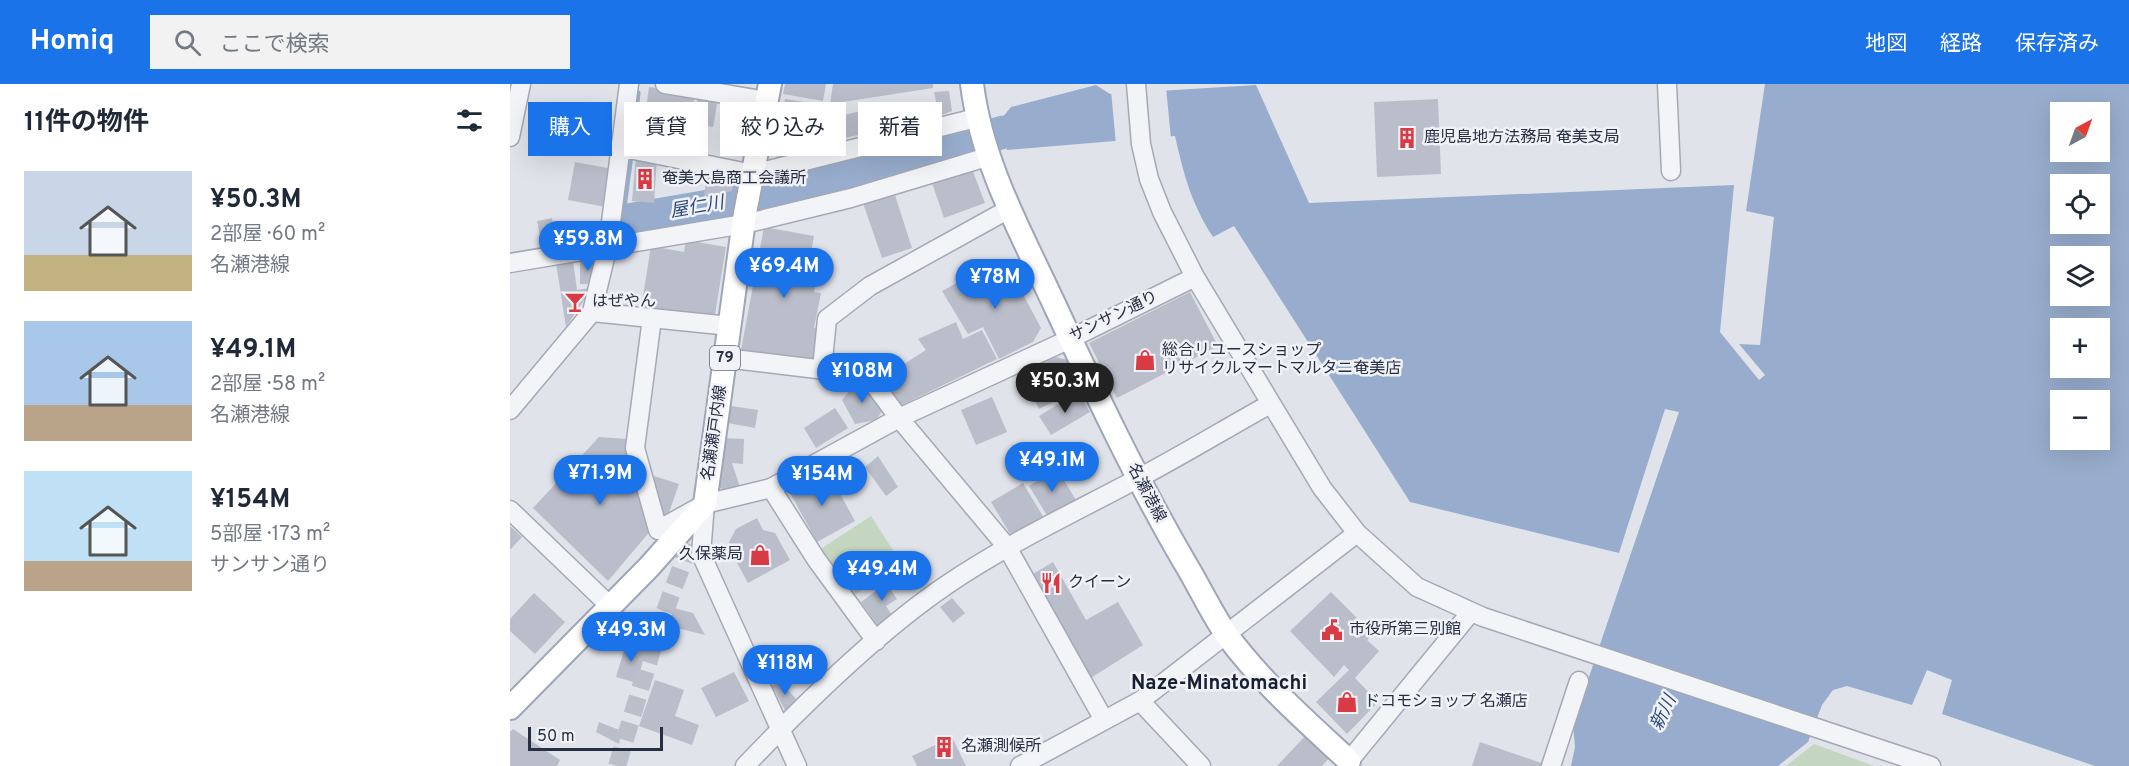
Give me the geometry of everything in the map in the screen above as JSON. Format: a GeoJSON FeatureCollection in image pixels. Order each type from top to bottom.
{"type":"FeatureCollection","features":[{"type":"Feature","properties":{"kind":"main road","name":"名瀬港線"},"geometry":{"type":"LineString","coordinates":[[972,84],[977,121],[987,155],[1009,209],[1138,479],[1226,633],[1268,684],[1350,764]]}},
{"type":"Feature","properties":{"kind":"main road","name":"名瀬瀬戸内線"},"geometry":{"type":"LineString","coordinates":[[510,708],[610,606],[705,504],[745,218],[769,93]]}},
{"type":"Feature","properties":{"kind":"street"},"geometry":{"type":"LineString","coordinates":[[510,137],[521,84]]}},
{"type":"Feature","properties":{"kind":"street"},"geometry":{"type":"LineString","coordinates":[[510,410],[592,312],[608,245],[629,84]]}},
{"type":"Feature","properties":{"kind":"street"},"geometry":{"type":"LineString","coordinates":[[665,84],[769,93]]}},
{"type":"Feature","properties":{"kind":"street"},"geometry":{"type":"LineString","coordinates":[[1666,84],[1671,171]]}},
{"type":"Feature","properties":{"kind":"street"},"geometry":{"type":"LineString","coordinates":[[1136,86],[1141,144],[1149,179],[1162,212],[1195,277],[1322,488],[1357,533],[1417,586],[1471,612],[1931,766]]}},
{"type":"Feature","properties":{"kind":"street"},"geometry":{"type":"LineString","coordinates":[[620,147],[752,177],[977,121]]}},
{"type":"Feature","properties":{"kind":"street"},"geometry":{"type":"LineString","coordinates":[[510,262],[851,198],[987,155]]}},
{"type":"Feature","properties":{"kind":"street"},"geometry":{"type":"LineString","coordinates":[[822,369],[828,319],[870,286],[1009,209]]}},
{"type":"Feature","properties":{"kind":"street","name":"サンサン通り"},"geometry":{"type":"LineString","coordinates":[[652,318],[635,448],[658,530],[705,504],[771,488],[899,418],[1070,339],[1195,277]]}},
{"type":"Feature","properties":{"kind":"street"},"geometry":{"type":"LineString","coordinates":[[592,312],[730,326]]}},
{"type":"Feature","properties":{"kind":"street"},"geometry":{"type":"LineString","coordinates":[[725,358],[867,375],[899,418],[1007,547],[1104,720]]}},
{"type":"Feature","properties":{"kind":"street"},"geometry":{"type":"LineString","coordinates":[[745,766],[780,730],[876,641],[944,587],[1007,547],[1138,479],[1270,404]]}},
{"type":"Feature","properties":{"kind":"street"},"geometry":{"type":"LineString","coordinates":[[771,488],[816,559],[876,641]]}},
{"type":"Feature","properties":{"kind":"street"},"geometry":{"type":"LineString","coordinates":[[705,504],[701,554],[797,766]]}},
{"type":"Feature","properties":{"kind":"street"},"geometry":{"type":"LineString","coordinates":[[510,510],[610,606]]}},
{"type":"Feature","properties":{"kind":"street"},"geometry":{"type":"LineString","coordinates":[[1020,766],[1140,701],[1357,533]]}},
{"type":"Feature","properties":{"kind":"street"},"geometry":{"type":"LineString","coordinates":[[1350,764],[1471,612]]}},
{"type":"Feature","properties":{"kind":"street"},"geometry":{"type":"LineString","coordinates":[[1551,766],[1579,681]]}},
{"type":"Feature","properties":{"kind":"street"},"geometry":{"type":"LineString","coordinates":[[1140,701],[1198,765]]}},
{"type":"Feature","properties":{"kind":"green space"},"geometry":{"type":"Polygon","coordinates":[[[871,516],[902,564],[850,598],[819,550],[871,516]]]}},
{"type":"Feature","properties":{"kind":"green space"},"geometry":{"type":"Polygon","coordinates":[[[1814,744],[1874,766],[1786,766],[1814,744]]]}},
{"type":"Feature","properties":{"kind":"water","name":"新川"},"geometry":{"type":"Polygon","coordinates":[[[1765,84],[2129,84],[2129,766],[2095,766],[1942,714],[1952,680],[1927,670],[1912,705],[1847,686],[1833,690],[1822,705],[1808,742],[1778,766],[1571,766],[1575,747],[1573,724],[1679,412],[1665,409],[1619,553],[1410,502],[1234,226],[1213,237],[1189,188],[1175,136],[1007,150],[1001,119],[1011,107],[1096,85],[1110,94],[1256,85],[1309,203],[1734,185],[1720,332],[1759,380],[1765,375],[1739,344],[1760,345],[1774,217],[1746,211],[1765,84]]]}},
{"type":"Feature","properties":{"kind":"pier"},"geometry":{"type":"Polygon","coordinates":[[[1166,87],[1171,139],[1116,144],[1111,91],[1166,87]]]}},
{"type":"Feature","properties":{"kind":"building"},"geometry":{"type":"Polygon","coordinates":[[[785,84],[826,84],[823,101],[783,94],[785,84]]]}},
{"type":"Feature","properties":{"kind":"building"},"geometry":{"type":"Polygon","coordinates":[[[833,84],[933,84],[933,88],[830,102],[833,84]]]}},
{"type":"Feature","properties":{"kind":"building"},"geometry":{"type":"Polygon","coordinates":[[[649,87],[695,93],[694,102],[647,102],[649,87]]]}},
{"type":"Feature","properties":{"kind":"building"},"geometry":{"type":"Polygon","coordinates":[[[949,91],[952,111],[942,115],[942,102],[936,102],[934,92],[949,91]]]}},
{"type":"Feature","properties":{"kind":"building"},"geometry":{"type":"Polygon","coordinates":[[[698,95],[718,98],[713,127],[708,126],[708,102],[697,102],[698,95]]]}},
{"type":"Feature","properties":{"kind":"building"},"geometry":{"type":"Polygon","coordinates":[[[785,99],[804,102],[784,102],[785,99]]]}},
{"type":"Feature","properties":{"kind":"building","name":"鹿児島地方法務局 奄美支局"},"geometry":{"type":"Polygon","coordinates":[[[1438,99],[1441,174],[1377,177],[1374,102],[1438,99]]]}},
{"type":"Feature","properties":{"kind":"building"},"geometry":{"type":"Polygon","coordinates":[[[858,112],[858,135],[846,138],[846,115],[858,112]]]}},
{"type":"Feature","properties":{"kind":"building","name":"奄美大島商工会議所"},"geometry":{"type":"Polygon","coordinates":[[[636,156],[657,158],[654,203],[632,201],[636,156]]]}},
{"type":"Feature","properties":{"kind":"building"},"geometry":{"type":"Polygon","coordinates":[[[575,162],[613,169],[606,207],[568,200],[575,162]]]}},
{"type":"Feature","properties":{"kind":"building"},"geometry":{"type":"Polygon","coordinates":[[[972,169],[985,203],[944,218],[932,183],[972,169]]]}},
{"type":"Feature","properties":{"kind":"building"},"geometry":{"type":"Polygon","coordinates":[[[707,172],[734,179],[732,191],[704,197],[707,172]]]}},
{"type":"Feature","properties":{"kind":"building"},"geometry":{"type":"Polygon","coordinates":[[[894,192],[912,248],[882,258],[863,203],[894,192]]]}},
{"type":"Feature","properties":{"kind":"building"},"geometry":{"type":"Polygon","coordinates":[[[552,218],[557,243],[542,246],[537,221],[552,218]]]}},
{"type":"Feature","properties":{"kind":"building"},"geometry":{"type":"Polygon","coordinates":[[[764,227],[814,236],[809,263],[819,264],[814,292],[821,293],[814,328],[823,329],[817,364],[741,350],[764,227]]]}},
{"type":"Feature","properties":{"kind":"building"},"geometry":{"type":"Polygon","coordinates":[[[686,240],[726,247],[714,321],[641,309],[651,246],[684,252],[686,240]]]}},
{"type":"Feature","properties":{"kind":"building"},"geometry":{"type":"Polygon","coordinates":[[[580,260],[595,260],[595,284],[580,284],[580,260]]]}},
{"type":"Feature","properties":{"kind":"building"},"geometry":{"type":"Polygon","coordinates":[[[573,261],[577,290],[592,288],[566,327],[556,263],[573,261]]]}},
{"type":"Feature","properties":{"kind":"building"},"geometry":{"type":"Polygon","coordinates":[[[987,266],[995,279],[1010,270],[1041,328],[1033,342],[999,359],[983,327],[968,334],[942,291],[987,266]]]}},
{"type":"Feature","properties":{"kind":"building"},"geometry":{"type":"Polygon","coordinates":[[[1190,292],[1218,346],[1117,398],[1089,343],[1190,292]]]}},
{"type":"Feature","properties":{"kind":"building"},"geometry":{"type":"Polygon","coordinates":[[[956,322],[963,339],[982,330],[997,359],[902,405],[894,401],[877,381],[926,350],[918,339],[956,322]]]}},
{"type":"Feature","properties":{"kind":"building"},"geometry":{"type":"Polygon","coordinates":[[[1056,357],[1071,361],[1084,387],[1039,409],[1022,374],[1056,357]]]}},
{"type":"Feature","properties":{"kind":"building"},"geometry":{"type":"Polygon","coordinates":[[[863,382],[884,408],[876,420],[855,424],[842,400],[854,385],[863,382]]]}},
{"type":"Feature","properties":{"kind":"building"},"geometry":{"type":"Polygon","coordinates":[[[1078,392],[1090,412],[1051,435],[1039,416],[1078,392]]]}},
{"type":"Feature","properties":{"kind":"building"},"geometry":{"type":"Polygon","coordinates":[[[992,397],[1007,432],[976,445],[961,410],[992,397]]]}},
{"type":"Feature","properties":{"kind":"building"},"geometry":{"type":"Polygon","coordinates":[[[731,406],[758,410],[755,428],[728,423],[731,406]]]}},
{"type":"Feature","properties":{"kind":"building"},"geometry":{"type":"Polygon","coordinates":[[[835,408],[848,428],[816,448],[804,428],[835,408]]]}},
{"type":"Feature","properties":{"kind":"building"},"geometry":{"type":"Polygon","coordinates":[[[599,437],[627,439],[652,529],[608,581],[533,508],[599,437]]]}},
{"type":"Feature","properties":{"kind":"building"},"geometry":{"type":"Polygon","coordinates":[[[724,438],[744,439],[743,464],[732,463],[741,490],[730,494],[720,488],[724,438]]]}},
{"type":"Feature","properties":{"kind":"building"},"geometry":{"type":"Polygon","coordinates":[[[878,456],[898,487],[886,496],[865,467],[878,456]]]}},
{"type":"Feature","properties":{"kind":"building"},"geometry":{"type":"Polygon","coordinates":[[[1057,469],[1076,500],[1048,517],[1029,486],[1057,469]]]}},
{"type":"Feature","properties":{"kind":"building"},"geometry":{"type":"Polygon","coordinates":[[[828,472],[855,521],[817,542],[790,493],[828,472]]]}},
{"type":"Feature","properties":{"kind":"building"},"geometry":{"type":"Polygon","coordinates":[[[654,476],[679,484],[665,524],[650,490],[654,476]]]}},
{"type":"Feature","properties":{"kind":"building"},"geometry":{"type":"Polygon","coordinates":[[[1023,483],[1044,518],[1012,537],[991,502],[1023,483]]]}},
{"type":"Feature","properties":{"kind":"building","name":"久保薬局"},"geometry":{"type":"Polygon","coordinates":[[[757,518],[763,530],[775,533],[790,560],[748,583],[730,550],[729,542],[736,529],[757,518]]]}},
{"type":"Feature","properties":{"kind":"building"},"geometry":{"type":"Polygon","coordinates":[[[510,526],[522,537],[510,550],[510,526]]]}},
{"type":"Feature","properties":{"kind":"building"},"geometry":{"type":"Polygon","coordinates":[[[1053,562],[1086,620],[1118,602],[1143,645],[1086,681],[1028,577],[1053,562]]]}},
{"type":"Feature","properties":{"kind":"building"},"geometry":{"type":"Polygon","coordinates":[[[899,574],[904,581],[891,590],[897,599],[886,606],[894,618],[880,629],[861,602],[899,574]]]}},
{"type":"Feature","properties":{"kind":"building"},"geometry":{"type":"Polygon","coordinates":[[[1331,592],[1373,634],[1367,640],[1379,651],[1355,678],[1378,702],[1347,734],[1316,702],[1349,670],[1344,665],[1334,677],[1290,631],[1331,592]]]}},
{"type":"Feature","properties":{"kind":"building"},"geometry":{"type":"Polygon","coordinates":[[[534,593],[565,622],[535,654],[510,631],[510,619],[534,593]]]}},
{"type":"Feature","properties":{"kind":"building"},"geometry":{"type":"Polygon","coordinates":[[[952,598],[965,613],[953,623],[940,607],[952,598]]]}},
{"type":"Feature","properties":{"kind":"building"},"geometry":{"type":"Polygon","coordinates":[[[674,608],[693,613],[705,635],[669,626],[674,608]]]}},
{"type":"Feature","properties":{"kind":"building"},"geometry":{"type":"Polygon","coordinates":[[[626,644],[646,649],[637,683],[616,677],[626,644]]]}},
{"type":"Feature","properties":{"kind":"building"},"geometry":{"type":"Polygon","coordinates":[[[734,672],[749,701],[716,717],[701,688],[734,672]]]}},
{"type":"Feature","properties":{"kind":"building"},"geometry":{"type":"Polygon","coordinates":[[[655,680],[684,690],[675,716],[699,725],[692,745],[639,726],[655,680]]]}},
{"type":"Feature","properties":{"kind":"building"},"geometry":{"type":"Polygon","coordinates":[[[779,681],[799,702],[786,712],[772,686],[779,681]]]}},
{"type":"Feature","properties":{"kind":"building"},"geometry":{"type":"Polygon","coordinates":[[[599,722],[622,731],[619,744],[596,732],[599,722]]]}},
{"type":"Feature","properties":{"kind":"building"},"geometry":{"type":"Polygon","coordinates":[[[513,729],[560,760],[557,766],[510,766],[510,732],[513,729]]]}},
{"type":"Feature","properties":{"kind":"building"},"geometry":{"type":"Polygon","coordinates":[[[1308,733],[1332,755],[1322,766],[1277,766],[1308,733]]]}},
{"type":"Feature","properties":{"kind":"building","name":"名瀬測候所"},"geometry":{"type":"Polygon","coordinates":[[[952,737],[966,766],[917,766],[912,756],[952,737]]]}},
{"type":"Feature","properties":{"kind":"building"},"geometry":{"type":"Polygon","coordinates":[[[1480,742],[1550,766],[1472,766],[1480,742]]]}},
{"type":"Feature","properties":{"kind":"waterway","name":"屋仁川"},"geometry":{"type":"LineString","coordinates":[[637,102],[638,93]]}},
{"type":"Feature","properties":{"kind":"waterway","name":"屋仁川"},"geometry":{"type":"LineString","coordinates":[[628,220],[767,196],[1004,132]]}},
{"type":"Feature","properties":{"kind":"waterway","name":"屋仁川"},"geometry":{"type":"LineString","coordinates":[[628,220],[624,208],[631,156]]}},
{"type":"Feature","properties":{"kind":"tunnel"},"geometry":{"type":"LineString","coordinates":[[617,766],[658,630],[701,514]]}},
{"type":"Feature","properties":{"kind":"place","name":"鹿児島地方法務局 奄美支局"},"geometry":{"type":"Point","coordinates":[1407,138]}},
{"type":"Feature","properties":{"kind":"place","name":"奄美大島商工会議所"},"geometry":{"type":"Point","coordinates":[645,179]}},
{"type":"Feature","properties":{"kind":"place","name":"はぜやん"},"geometry":{"type":"Point","coordinates":[575,302]}},
{"type":"Feature","properties":{"kind":"place","name":"総合リユースショップ リサイクルマートマルタニ奄美店"},"geometry":{"type":"Point","coordinates":[1145,360]}},
{"type":"Feature","properties":{"kind":"place","name":"久保薬局"},"geometry":{"type":"Point","coordinates":[760,555]}},
{"type":"Feature","properties":{"kind":"place","name":"クイーン"},"geometry":{"type":"Point","coordinates":[1051,583]}},
{"type":"Feature","properties":{"kind":"place","name":"市役所第三別館"},"geometry":{"type":"Point","coordinates":[1332,630]}},
{"type":"Feature","properties":{"kind":"place","name":"ドコモショップ 名瀬店"},"geometry":{"type":"Point","coordinates":[1347,702]}},
{"type":"Feature","properties":{"kind":"place","name":"名瀬測候所"},"geometry":{"type":"Point","coordinates":[944,747]}},
{"type":"Feature","properties":{"kind":"district","name":"Naze-Minatomachi"},"geometry":{"type":"Point","coordinates":[1219,684]}}]}
